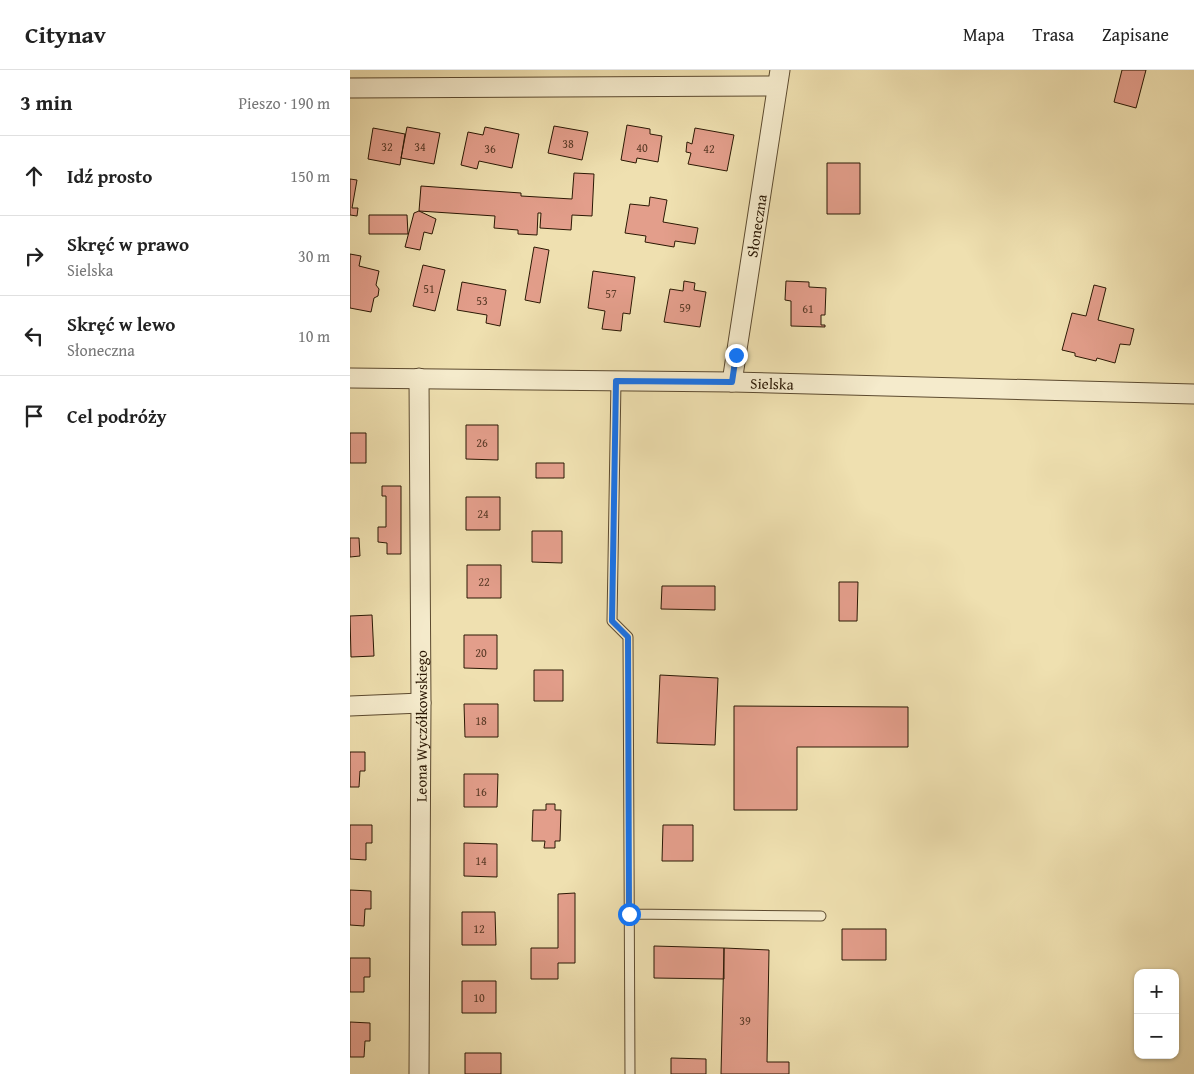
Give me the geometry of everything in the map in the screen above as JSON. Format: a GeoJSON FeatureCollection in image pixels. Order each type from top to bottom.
{"type":"FeatureCollection","features":[{"type":"Feature","properties":{"kind":"street"},"geometry":{"type":"LineString","coordinates":[[350,88],[461,78],[778,78]]}},
{"type":"Feature","properties":{"kind":"street","name":"Słoneczna"},"geometry":{"type":"LineString","coordinates":[[732,382],[778,78]]}},
{"type":"Feature","properties":{"kind":"street","name":"Sielska"},"geometry":{"type":"LineString","coordinates":[[350,378],[732,382],[1194,394]]}},
{"type":"Feature","properties":{"kind":"street","name":"Leona Wyczółkowskiego"},"geometry":{"type":"LineString","coordinates":[[419,1074],[420,378]]}},
{"type":"Feature","properties":{"kind":"street"},"geometry":{"type":"LineString","coordinates":[[350,706],[421,703]]}},
{"type":"Feature","properties":{"kind":"lane"},"geometry":{"type":"LineString","coordinates":[[616,381],[612,621],[628,637],[630,1074]]}},
{"type":"Feature","properties":{"kind":"lane"},"geometry":{"type":"LineString","coordinates":[[629,914],[821,916]]}},
{"type":"Feature","properties":{"kind":"building"},"geometry":{"type":"Polygon","coordinates":[[[1122,70],[1146,70],[1136,108],[1114,102],[1122,70]]]}},
{"type":"Feature","properties":{"kind":"building"},"geometry":{"type":"Polygon","coordinates":[[[627,125],[650,129],[650,134],[662,136],[658,162],[637,158],[636,163],[621,160],[627,125]]]}},
{"type":"Feature","properties":{"kind":"building"},"geometry":{"type":"Polygon","coordinates":[[[554,126],[588,132],[582,160],[548,153],[554,126]]]}},
{"type":"Feature","properties":{"kind":"building"},"geometry":{"type":"Polygon","coordinates":[[[407,127],[440,133],[434,164],[401,158],[407,127]]]}},
{"type":"Feature","properties":{"kind":"building"},"geometry":{"type":"Polygon","coordinates":[[[485,127],[519,134],[512,168],[479,161],[477,169],[461,165],[468,132],[483,135],[485,127]]]}},
{"type":"Feature","properties":{"kind":"building"},"geometry":{"type":"Polygon","coordinates":[[[373,128],[405,134],[400,165],[368,159],[373,128]]]}},
{"type":"Feature","properties":{"kind":"building"},"geometry":{"type":"Polygon","coordinates":[[[695,128],[734,135],[727,171],[688,164],[691,153],[686,152],[687,142],[692,144],[695,128]]]}},
{"type":"Feature","properties":{"kind":"building"},"geometry":{"type":"Polygon","coordinates":[[[827,163],[860,163],[860,214],[827,214],[827,163]]]}},
{"type":"Feature","properties":{"kind":"building"},"geometry":{"type":"Polygon","coordinates":[[[574,173],[594,174],[592,216],[572,215],[571,230],[540,228],[541,213],[538,213],[537,235],[518,234],[518,230],[494,228],[495,216],[419,211],[421,186],[521,193],[521,196],[572,199],[574,173]]]}},
{"type":"Feature","properties":{"kind":"building"},"geometry":{"type":"Polygon","coordinates":[[[350,179],[357,180],[352,208],[358,208],[357,216],[350,215],[350,179]]]}},
{"type":"Feature","properties":{"kind":"building"},"geometry":{"type":"Polygon","coordinates":[[[650,197],[667,200],[663,222],[698,228],[695,244],[675,241],[674,247],[645,242],[646,236],[625,233],[630,204],[649,206],[650,197]]]}},
{"type":"Feature","properties":{"kind":"building"},"geometry":{"type":"Polygon","coordinates":[[[419,211],[436,219],[432,234],[424,232],[420,250],[405,247],[414,213],[419,211]]]}},
{"type":"Feature","properties":{"kind":"building"},"geometry":{"type":"Polygon","coordinates":[[[369,215],[407,215],[408,234],[369,234],[369,215]]]}},
{"type":"Feature","properties":{"kind":"building"},"geometry":{"type":"Polygon","coordinates":[[[534,247],[549,250],[540,303],[525,300],[534,247]]]}},
{"type":"Feature","properties":{"kind":"building"},"geometry":{"type":"Polygon","coordinates":[[[350,254],[361,256],[359,266],[379,271],[376,285],[379,289],[378,296],[374,298],[371,312],[350,308],[350,254]]]}},
{"type":"Feature","properties":{"kind":"building"},"geometry":{"type":"Polygon","coordinates":[[[423,265],[445,270],[435,311],[413,306],[423,265]]]}},
{"type":"Feature","properties":{"kind":"building"},"geometry":{"type":"Polygon","coordinates":[[[593,271],[635,277],[630,314],[623,313],[621,331],[602,329],[605,311],[588,308],[593,271]]]}},
{"type":"Feature","properties":{"kind":"building"},"geometry":{"type":"Polygon","coordinates":[[[684,281],[695,283],[694,290],[706,292],[700,327],[664,322],[670,289],[683,291],[684,281]]]}},
{"type":"Feature","properties":{"kind":"building"},"geometry":{"type":"Polygon","coordinates":[[[786,281],[809,282],[809,287],[826,288],[825,315],[821,315],[821,325],[825,325],[825,327],[791,326],[791,301],[785,300],[786,281]]]}},
{"type":"Feature","properties":{"kind":"building"},"geometry":{"type":"Polygon","coordinates":[[[462,282],[506,290],[500,326],[486,323],[487,315],[457,310],[462,282]]]}},
{"type":"Feature","properties":{"kind":"building"},"geometry":{"type":"Polygon","coordinates":[[[1094,285],[1106,288],[1098,320],[1134,329],[1130,345],[1120,344],[1115,363],[1097,358],[1096,361],[1075,356],[1075,353],[1062,350],[1072,313],[1086,316],[1094,285]]]}},
{"type":"Feature","properties":{"kind":"building"},"geometry":{"type":"Polygon","coordinates":[[[466,425],[498,425],[498,460],[466,459],[466,425]]]}},
{"type":"Feature","properties":{"kind":"building"},"geometry":{"type":"Polygon","coordinates":[[[350,433],[366,433],[366,463],[350,463],[350,433]]]}},
{"type":"Feature","properties":{"kind":"building"},"geometry":{"type":"Polygon","coordinates":[[[536,463],[564,463],[564,478],[536,478],[536,463]]]}},
{"type":"Feature","properties":{"kind":"building"},"geometry":{"type":"Polygon","coordinates":[[[382,486],[401,486],[401,554],[387,554],[387,543],[378,542],[378,527],[386,527],[386,496],[382,496],[382,486]]]}},
{"type":"Feature","properties":{"kind":"building"},"geometry":{"type":"Polygon","coordinates":[[[466,497],[500,497],[500,530],[466,530],[466,497]]]}},
{"type":"Feature","properties":{"kind":"building"},"geometry":{"type":"Polygon","coordinates":[[[532,531],[562,531],[562,563],[532,562],[532,531]]]}},
{"type":"Feature","properties":{"kind":"building"},"geometry":{"type":"Polygon","coordinates":[[[350,538],[359,538],[360,556],[350,557],[350,538]]]}},
{"type":"Feature","properties":{"kind":"building"},"geometry":{"type":"Polygon","coordinates":[[[467,565],[501,565],[501,598],[467,598],[467,565]]]}},
{"type":"Feature","properties":{"kind":"building"},"geometry":{"type":"Polygon","coordinates":[[[839,582],[858,582],[857,621],[839,621],[839,582]]]}},
{"type":"Feature","properties":{"kind":"building"},"geometry":{"type":"Polygon","coordinates":[[[662,586],[715,586],[715,610],[661,609],[662,586]]]}},
{"type":"Feature","properties":{"kind":"building"},"geometry":{"type":"Polygon","coordinates":[[[372,615],[374,656],[351,657],[350,616],[372,615]]]}},
{"type":"Feature","properties":{"kind":"building"},"geometry":{"type":"Polygon","coordinates":[[[464,635],[497,635],[497,669],[464,668],[464,635]]]}},
{"type":"Feature","properties":{"kind":"building"},"geometry":{"type":"Polygon","coordinates":[[[534,670],[563,670],[563,701],[534,701],[534,670]]]}},
{"type":"Feature","properties":{"kind":"building"},"geometry":{"type":"Polygon","coordinates":[[[660,675],[718,678],[715,745],[657,743],[660,675]]]}},
{"type":"Feature","properties":{"kind":"building"},"geometry":{"type":"Polygon","coordinates":[[[464,704],[498,704],[498,737],[465,737],[464,704]]]}},
{"type":"Feature","properties":{"kind":"building"},"geometry":{"type":"Polygon","coordinates":[[[734,706],[908,707],[908,747],[797,747],[797,810],[734,810],[734,706]]]}},
{"type":"Feature","properties":{"kind":"building"},"geometry":{"type":"Polygon","coordinates":[[[350,752],[365,752],[365,771],[360,771],[359,787],[350,787],[350,752]]]}},
{"type":"Feature","properties":{"kind":"building"},"geometry":{"type":"Polygon","coordinates":[[[464,774],[498,774],[497,807],[464,807],[464,774]]]}},
{"type":"Feature","properties":{"kind":"building"},"geometry":{"type":"Polygon","coordinates":[[[546,804],[555,804],[555,810],[561,810],[560,841],[555,841],[555,848],[544,848],[545,841],[532,841],[533,810],[546,810],[546,804]]]}},
{"type":"Feature","properties":{"kind":"building"},"geometry":{"type":"Polygon","coordinates":[[[350,825],[372,825],[372,843],[366,843],[366,860],[350,859],[350,825]]]}},
{"type":"Feature","properties":{"kind":"building"},"geometry":{"type":"Polygon","coordinates":[[[663,825],[693,825],[693,861],[662,861],[663,825]]]}},
{"type":"Feature","properties":{"kind":"building"},"geometry":{"type":"Polygon","coordinates":[[[464,843],[497,844],[497,877],[464,876],[464,843]]]}},
{"type":"Feature","properties":{"kind":"building"},"geometry":{"type":"Polygon","coordinates":[[[350,890],[371,891],[371,909],[365,909],[364,926],[350,925],[350,890]]]}},
{"type":"Feature","properties":{"kind":"building"},"geometry":{"type":"Polygon","coordinates":[[[575,893],[575,963],[558,963],[558,979],[531,979],[531,948],[558,948],[558,894],[575,893]]]}},
{"type":"Feature","properties":{"kind":"building"},"geometry":{"type":"Polygon","coordinates":[[[462,912],[495,912],[496,945],[462,945],[462,912]]]}},
{"type":"Feature","properties":{"kind":"building"},"geometry":{"type":"Polygon","coordinates":[[[842,929],[886,929],[886,960],[842,960],[842,929]]]}},
{"type":"Feature","properties":{"kind":"building"},"geometry":{"type":"Polygon","coordinates":[[[654,946],[724,948],[724,979],[654,978],[654,946]]]}},
{"type":"Feature","properties":{"kind":"building"},"geometry":{"type":"Polygon","coordinates":[[[724,948],[769,950],[767,1062],[789,1062],[789,1074],[721,1074],[724,948]]]}},
{"type":"Feature","properties":{"kind":"building"},"geometry":{"type":"Polygon","coordinates":[[[350,958],[370,958],[370,977],[364,977],[364,992],[350,992],[350,958]]]}},
{"type":"Feature","properties":{"kind":"building"},"geometry":{"type":"Polygon","coordinates":[[[462,981],[496,981],[496,1013],[462,1013],[462,981]]]}},
{"type":"Feature","properties":{"kind":"building"},"geometry":{"type":"Polygon","coordinates":[[[350,1022],[370,1023],[370,1041],[365,1041],[364,1057],[350,1057],[350,1022]]]}},
{"type":"Feature","properties":{"kind":"building"},"geometry":{"type":"Polygon","coordinates":[[[465,1053],[501,1053],[501,1074],[465,1074],[465,1053]]]}},
{"type":"Feature","properties":{"kind":"building"},"geometry":{"type":"Polygon","coordinates":[[[671,1058],[706,1059],[706,1074],[671,1074],[671,1058]]]}},
{"type":"Feature","properties":{"kind":"route"},"geometry":{"type":"LineString","coordinates":[[629,914],[628,637],[612,621],[616,381],[732,382],[736,355]]}}]}
